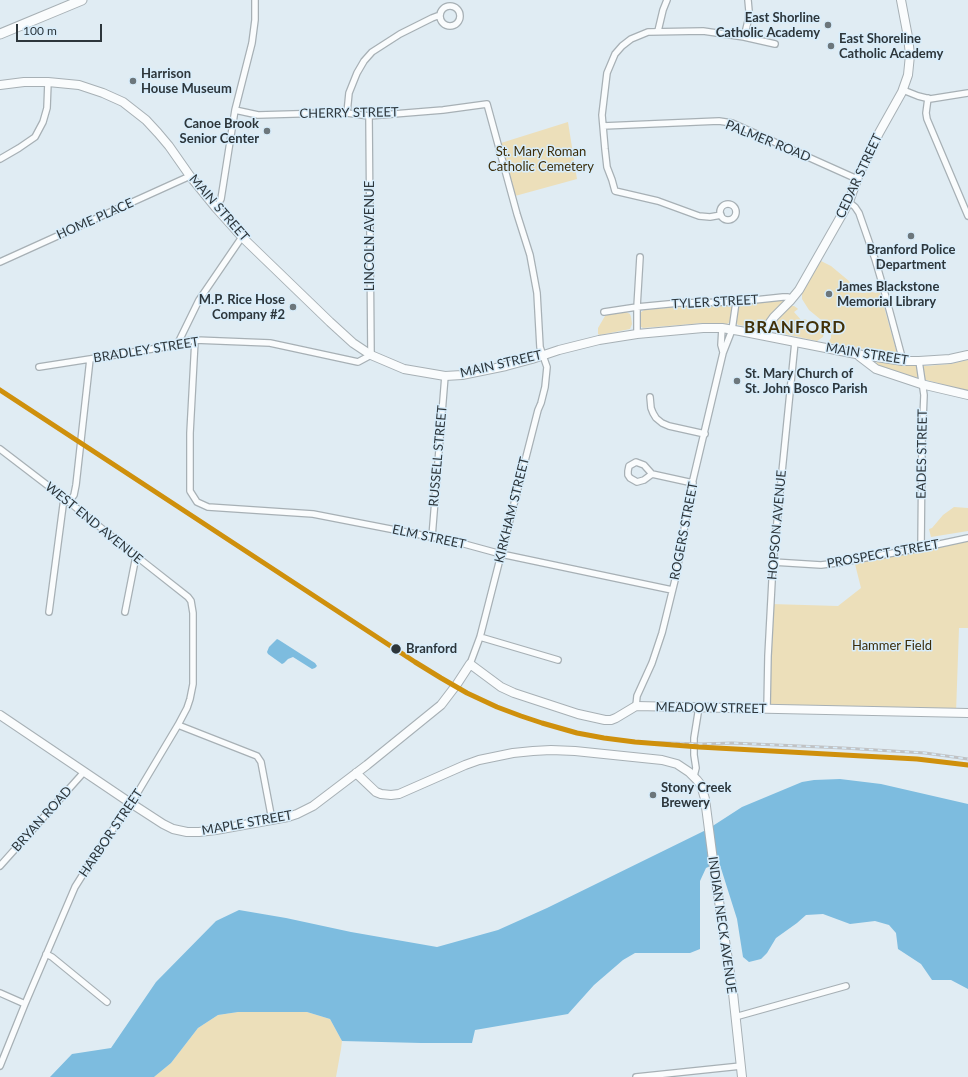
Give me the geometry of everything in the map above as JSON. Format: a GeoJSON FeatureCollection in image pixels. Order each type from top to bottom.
{"type":"FeatureCollection","features":[{"type":"Feature","properties":{"kind":"main road"},"geometry":{"type":"LineString","coordinates":[[0,34],[82,0]]}},
{"type":"Feature","properties":{"kind":"street"},"geometry":{"type":"LineString","coordinates":[[216,208],[221,199],[235,110],[252,43],[255,20],[255,0]]}},
{"type":"Feature","properties":{"kind":"street"},"geometry":{"type":"LineString","coordinates":[[658,31],[667,0]]}},
{"type":"Feature","properties":{"kind":"street"},"geometry":{"type":"LineString","coordinates":[[744,37],[748,21],[748,0]]}},
{"type":"Feature","properties":{"kind":"street","name":"CEDAR STREET"},"geometry":{"type":"LineString","coordinates":[[762,335],[774,318],[799,290],[849,202],[857,180],[879,133],[903,90],[909,69],[910,52],[901,0]]}},
{"type":"Feature","properties":{"kind":"street"},"geometry":{"type":"LineString","coordinates":[[347,114],[348,93],[364,61],[372,52],[400,34],[440,15]]}},
{"type":"Feature","properties":{"kind":"street"},"geometry":{"type":"LineString","coordinates":[[721,215],[710,217],[699,216],[658,201],[615,192],[605,149],[602,115],[609,66],[615,54],[622,46],[631,39],[648,32],[703,31],[744,37],[774,44]]}},
{"type":"Feature","properties":{"kind":"street","name":"MAIN STREET"},"geometry":{"type":"LineString","coordinates":[[0,85],[24,82],[48,82],[79,85],[123,102],[146,120],[169,146],[190,176],[242,237],[330,322],[353,343],[371,355],[404,370],[445,376],[481,372],[599,340],[677,329],[703,328],[722,328],[856,354],[903,360],[919,361],[968,356]]}},
{"type":"Feature","properties":{"kind":"street"},"geometry":{"type":"LineString","coordinates":[[0,159],[35,137],[47,108],[48,82]]}},
{"type":"Feature","properties":{"kind":"street"},"geometry":{"type":"LineString","coordinates":[[903,90],[928,98],[968,93]]}},
{"type":"Feature","properties":{"kind":"street"},"geometry":{"type":"LineString","coordinates":[[928,98],[926,113],[927,119],[968,216]]}},
{"type":"Feature","properties":{"kind":"street","name":"CHERRY STREET"},"geometry":{"type":"LineString","coordinates":[[235,110],[258,115],[328,113],[369,116],[443,110],[486,104]]}},
{"type":"Feature","properties":{"kind":"street","name":"KIRKHAM STREET"},"geometry":{"type":"LineString","coordinates":[[470,664],[480,637],[541,403],[548,367],[540,347],[537,293],[530,255],[486,104]]}},
{"type":"Feature","properties":{"kind":"street","name":"LINCOLN AVENUE"},"geometry":{"type":"LineString","coordinates":[[369,116],[371,355]]}},
{"type":"Feature","properties":{"kind":"street","name":"PALMER ROAD"},"geometry":{"type":"LineString","coordinates":[[603,126],[725,122],[740,127],[857,180]]}},
{"type":"Feature","properties":{"kind":"street","name":"HOME PLACE"},"geometry":{"type":"LineString","coordinates":[[0,262],[190,176]]}},
{"type":"Feature","properties":{"kind":"street"},"geometry":{"type":"LineString","coordinates":[[849,202],[859,213],[875,259],[903,360]]}},
{"type":"Feature","properties":{"kind":"street"},"geometry":{"type":"LineString","coordinates":[[177,344],[199,300],[242,237]]}},
{"type":"Feature","properties":{"kind":"street"},"geometry":{"type":"LineString","coordinates":[[637,334],[640,257]]}},
{"type":"Feature","properties":{"kind":"street","name":"TYLER STREET"},"geometry":{"type":"LineString","coordinates":[[604,312],[679,303],[736,302],[783,297],[792,299]]}},
{"type":"Feature","properties":{"kind":"street","name":"ROGERS STREET"},"geometry":{"type":"LineString","coordinates":[[636,706],[637,696],[652,663],[662,633],[676,576],[693,483],[710,406],[723,353],[732,330],[736,302]]}},
{"type":"Feature","properties":{"kind":"street","name":"ROGERS STREET"},"geometry":{"type":"LineString","coordinates":[[722,328],[721,345],[723,353]]}},
{"type":"Feature","properties":{"kind":"street","name":"BRADLEY STREET"},"geometry":{"type":"LineString","coordinates":[[39,367],[195,340],[270,343],[358,362],[371,355]]}},
{"type":"Feature","properties":{"kind":"street","name":"ELM STREET"},"geometry":{"type":"LineString","coordinates":[[195,340],[190,433],[190,491],[197,502],[208,506],[313,514],[457,542],[501,554],[672,590]]}},
{"type":"Feature","properties":{"kind":"street","name":"HOPSON AVENUE"},"geometry":{"type":"LineString","coordinates":[[767,709],[773,562],[795,342]]}},
{"type":"Feature","properties":{"kind":"street"},"geometry":{"type":"LineString","coordinates":[[856,354],[876,369],[921,384],[968,395]]}},
{"type":"Feature","properties":{"kind":"street"},"geometry":{"type":"LineString","coordinates":[[49,612],[67,500],[74,495],[90,359]]}},
{"type":"Feature","properties":{"kind":"street","name":"EADES STREET"},"geometry":{"type":"LineString","coordinates":[[919,361],[921,384],[924,395],[921,548]]}},
{"type":"Feature","properties":{"kind":"street","name":"RUSSELL STREET"},"geometry":{"type":"LineString","coordinates":[[432,537],[445,376]]}},
{"type":"Feature","properties":{"kind":"street"},"geometry":{"type":"LineString","coordinates":[[650,397],[653,413],[662,423],[704,434]]}},
{"type":"Feature","properties":{"kind":"street","name":"WEST END AVENUE"},"geometry":{"type":"LineString","coordinates":[[0,449],[67,500],[188,597]]}},
{"type":"Feature","properties":{"kind":"street"},"geometry":{"type":"LineString","coordinates":[[652,474],[693,483]]}},
{"type":"Feature","properties":{"kind":"street","name":"PROSPECT STREET"},"geometry":{"type":"LineString","coordinates":[[773,562],[821,565],[921,548],[968,538]]}},
{"type":"Feature","properties":{"kind":"street"},"geometry":{"type":"LineString","coordinates":[[125,612],[136,556]]}},
{"type":"Feature","properties":{"kind":"street","name":"HARBOR STREET"},"geometry":{"type":"LineString","coordinates":[[0,1066],[46,954],[80,879],[131,804],[187,708],[193,684],[194,613],[191,601],[188,597]]}},
{"type":"Feature","properties":{"kind":"street"},"geometry":{"type":"LineString","coordinates":[[480,637],[558,660]]}},
{"type":"Feature","properties":{"kind":"street"},"geometry":{"type":"LineString","coordinates":[[470,664],[501,687],[514,694],[578,714],[611,720],[626,713],[636,706]]}},
{"type":"Feature","properties":{"kind":"street","name":"MAPLE STREET"},"geometry":{"type":"LineString","coordinates":[[0,715],[131,804],[169,827],[187,832],[210,830],[288,817],[313,806],[441,705],[470,664]]}},
{"type":"Feature","properties":{"kind":"street","name":"MEADOW STREET"},"geometry":{"type":"LineString","coordinates":[[636,706],[968,713]]}},
{"type":"Feature","properties":{"kind":"street","name":"INDIAN NECK AVENUE"},"geometry":{"type":"LineString","coordinates":[[694,776],[696,768],[694,738],[699,707]]}},
{"type":"Feature","properties":{"kind":"street"},"geometry":{"type":"LineString","coordinates":[[178,725],[256,756],[261,762],[272,820]]}},
{"type":"Feature","properties":{"kind":"street","name":"INDIAN NECK AVENUE"},"geometry":{"type":"LineString","coordinates":[[356,773],[376,792],[391,795],[399,794],[479,760],[513,753],[551,750],[662,760],[677,764],[690,772],[701,785],[703,791],[733,993],[742,1077]]}},
{"type":"Feature","properties":{"kind":"street","name":"BRYAN ROAD"},"geometry":{"type":"LineString","coordinates":[[0,866],[84,772]]}},
{"type":"Feature","properties":{"kind":"street"},"geometry":{"type":"LineString","coordinates":[[46,954],[52,957],[107,1002]]}},
{"type":"Feature","properties":{"kind":"street"},"geometry":{"type":"LineString","coordinates":[[735,1017],[846,986]]}},
{"type":"Feature","properties":{"kind":"street"},"geometry":{"type":"LineString","coordinates":[[0,992],[25,1004]]}},
{"type":"Feature","properties":{"kind":"street"},"geometry":{"type":"LineString","coordinates":[[636,1077],[740,1066]]}},
{"type":"Feature","properties":{"kind":"green space","name":"St. Mary Roman Catholic Cemetery"},"geometry":{"type":"Polygon","coordinates":[[[568,122],[577,179],[515,196],[501,143],[568,122]]]}},
{"type":"Feature","properties":{"kind":"green space"},"geometry":{"type":"Polygon","coordinates":[[[821,261],[831,266],[849,281],[855,292],[876,293],[879,289],[896,353],[894,354],[830,343],[831,330],[828,324],[809,310],[802,299],[802,292],[821,261]]]}},
{"type":"Feature","properties":{"kind":"green space"},"geometry":{"type":"Polygon","coordinates":[[[785,300],[762,327],[759,328],[738,325],[736,322],[738,307],[741,303],[785,300]]]}},
{"type":"Feature","properties":{"kind":"green space"},"geometry":{"type":"Polygon","coordinates":[[[708,305],[731,306],[733,309],[730,322],[727,324],[704,323],[643,328],[640,326],[640,313],[644,310],[708,305]]]}},
{"type":"Feature","properties":{"kind":"green space"},"geometry":{"type":"Polygon","coordinates":[[[791,306],[798,309],[794,312],[802,321],[804,319],[807,320],[805,324],[810,328],[813,330],[815,326],[817,326],[822,329],[824,331],[823,337],[817,341],[776,332],[774,329],[774,324],[791,306]]]}},
{"type":"Feature","properties":{"kind":"green space"},"geometry":{"type":"Polygon","coordinates":[[[626,312],[630,314],[631,317],[632,324],[630,329],[600,335],[598,334],[598,328],[605,316],[608,314],[626,312]]]}},
{"type":"Feature","properties":{"kind":"green space"},"geometry":{"type":"Polygon","coordinates":[[[968,360],[968,391],[911,376],[877,365],[876,363],[926,366],[950,364],[968,360]]]}},
{"type":"Feature","properties":{"kind":"green space"},"geometry":{"type":"Polygon","coordinates":[[[954,507],[968,508],[968,531],[931,537],[929,529],[932,528],[943,515],[954,507]]]}},
{"type":"Feature","properties":{"kind":"green space","name":"Hammer Field"},"geometry":{"type":"Polygon","coordinates":[[[968,538],[968,628],[959,628],[956,713],[767,709],[771,604],[838,606],[861,588],[854,560],[968,538]]]}},
{"type":"Feature","properties":{"kind":"green space"},"geometry":{"type":"Polygon","coordinates":[[[238,1012],[307,1012],[330,1019],[342,1041],[336,1077],[154,1077],[171,1063],[198,1028],[218,1015],[238,1012]]]}},
{"type":"Feature","properties":{"kind":"water"},"geometry":{"type":"Polygon","coordinates":[[[277,639],[315,663],[317,666],[312,669],[293,657],[282,664],[267,652],[269,647],[277,639]]]}},
{"type":"Feature","properties":{"kind":"water"},"geometry":{"type":"Polygon","coordinates":[[[840,779],[881,784],[968,804],[968,989],[951,980],[932,980],[921,964],[898,949],[896,933],[889,925],[875,921],[850,924],[823,914],[806,915],[776,938],[767,953],[761,959],[749,962],[743,957],[737,919],[719,862],[706,868],[700,881],[700,949],[690,953],[635,953],[623,960],[594,985],[568,1014],[475,1030],[472,1043],[421,1043],[342,1041],[330,1019],[307,1012],[238,1012],[218,1015],[198,1028],[171,1063],[154,1077],[50,1077],[72,1054],[111,1048],[156,982],[216,921],[239,910],[437,947],[498,930],[547,908],[708,829],[742,807],[802,782],[840,779]]]}},
{"type":"Feature","properties":{"kind":"railway"},"geometry":{"type":"LineString","coordinates":[[635,742],[701,744],[732,743],[843,748],[925,753],[968,759]]}},
{"type":"Feature","properties":{"kind":"transit line"},"geometry":{"type":"LineString","coordinates":[[0,390],[415,662],[467,693],[497,707],[542,723],[577,733],[635,742],[917,759],[968,765]]}},
{"type":"Feature","properties":{"kind":"place","name":"East Shorline Catholic Academy"},"geometry":{"type":"Point","coordinates":[828,25]}},
{"type":"Feature","properties":{"kind":"place","name":"East Shoreline Catholic Academy"},"geometry":{"type":"Point","coordinates":[831,46]}},
{"type":"Feature","properties":{"kind":"place","name":"Harrison House Museum"},"geometry":{"type":"Point","coordinates":[133,81]}},
{"type":"Feature","properties":{"kind":"place","name":"Canoe Brook Senior Center"},"geometry":{"type":"Point","coordinates":[267,131]}},
{"type":"Feature","properties":{"kind":"place","name":"Branford Police Department"},"geometry":{"type":"Point","coordinates":[911,236]}},
{"type":"Feature","properties":{"kind":"place","name":"James Blackstone Memorial Library"},"geometry":{"type":"Point","coordinates":[829,294]}},
{"type":"Feature","properties":{"kind":"place","name":"M.P. Rice Hose Company #2"},"geometry":{"type":"Point","coordinates":[293,307]}},
{"type":"Feature","properties":{"kind":"place","name":"St. Mary Church of St. John Bosco Parish"},"geometry":{"type":"Point","coordinates":[737,381]}},
{"type":"Feature","properties":{"kind":"place","name":"Branford"},"geometry":{"type":"Point","coordinates":[396,649]}},
{"type":"Feature","properties":{"kind":"place","name":"Stony Creek Brewery"},"geometry":{"type":"Point","coordinates":[653,795]}},
{"type":"Feature","properties":{"kind":"district","name":"BRANFORD"},"geometry":{"type":"Point","coordinates":[795,328]}}]}
